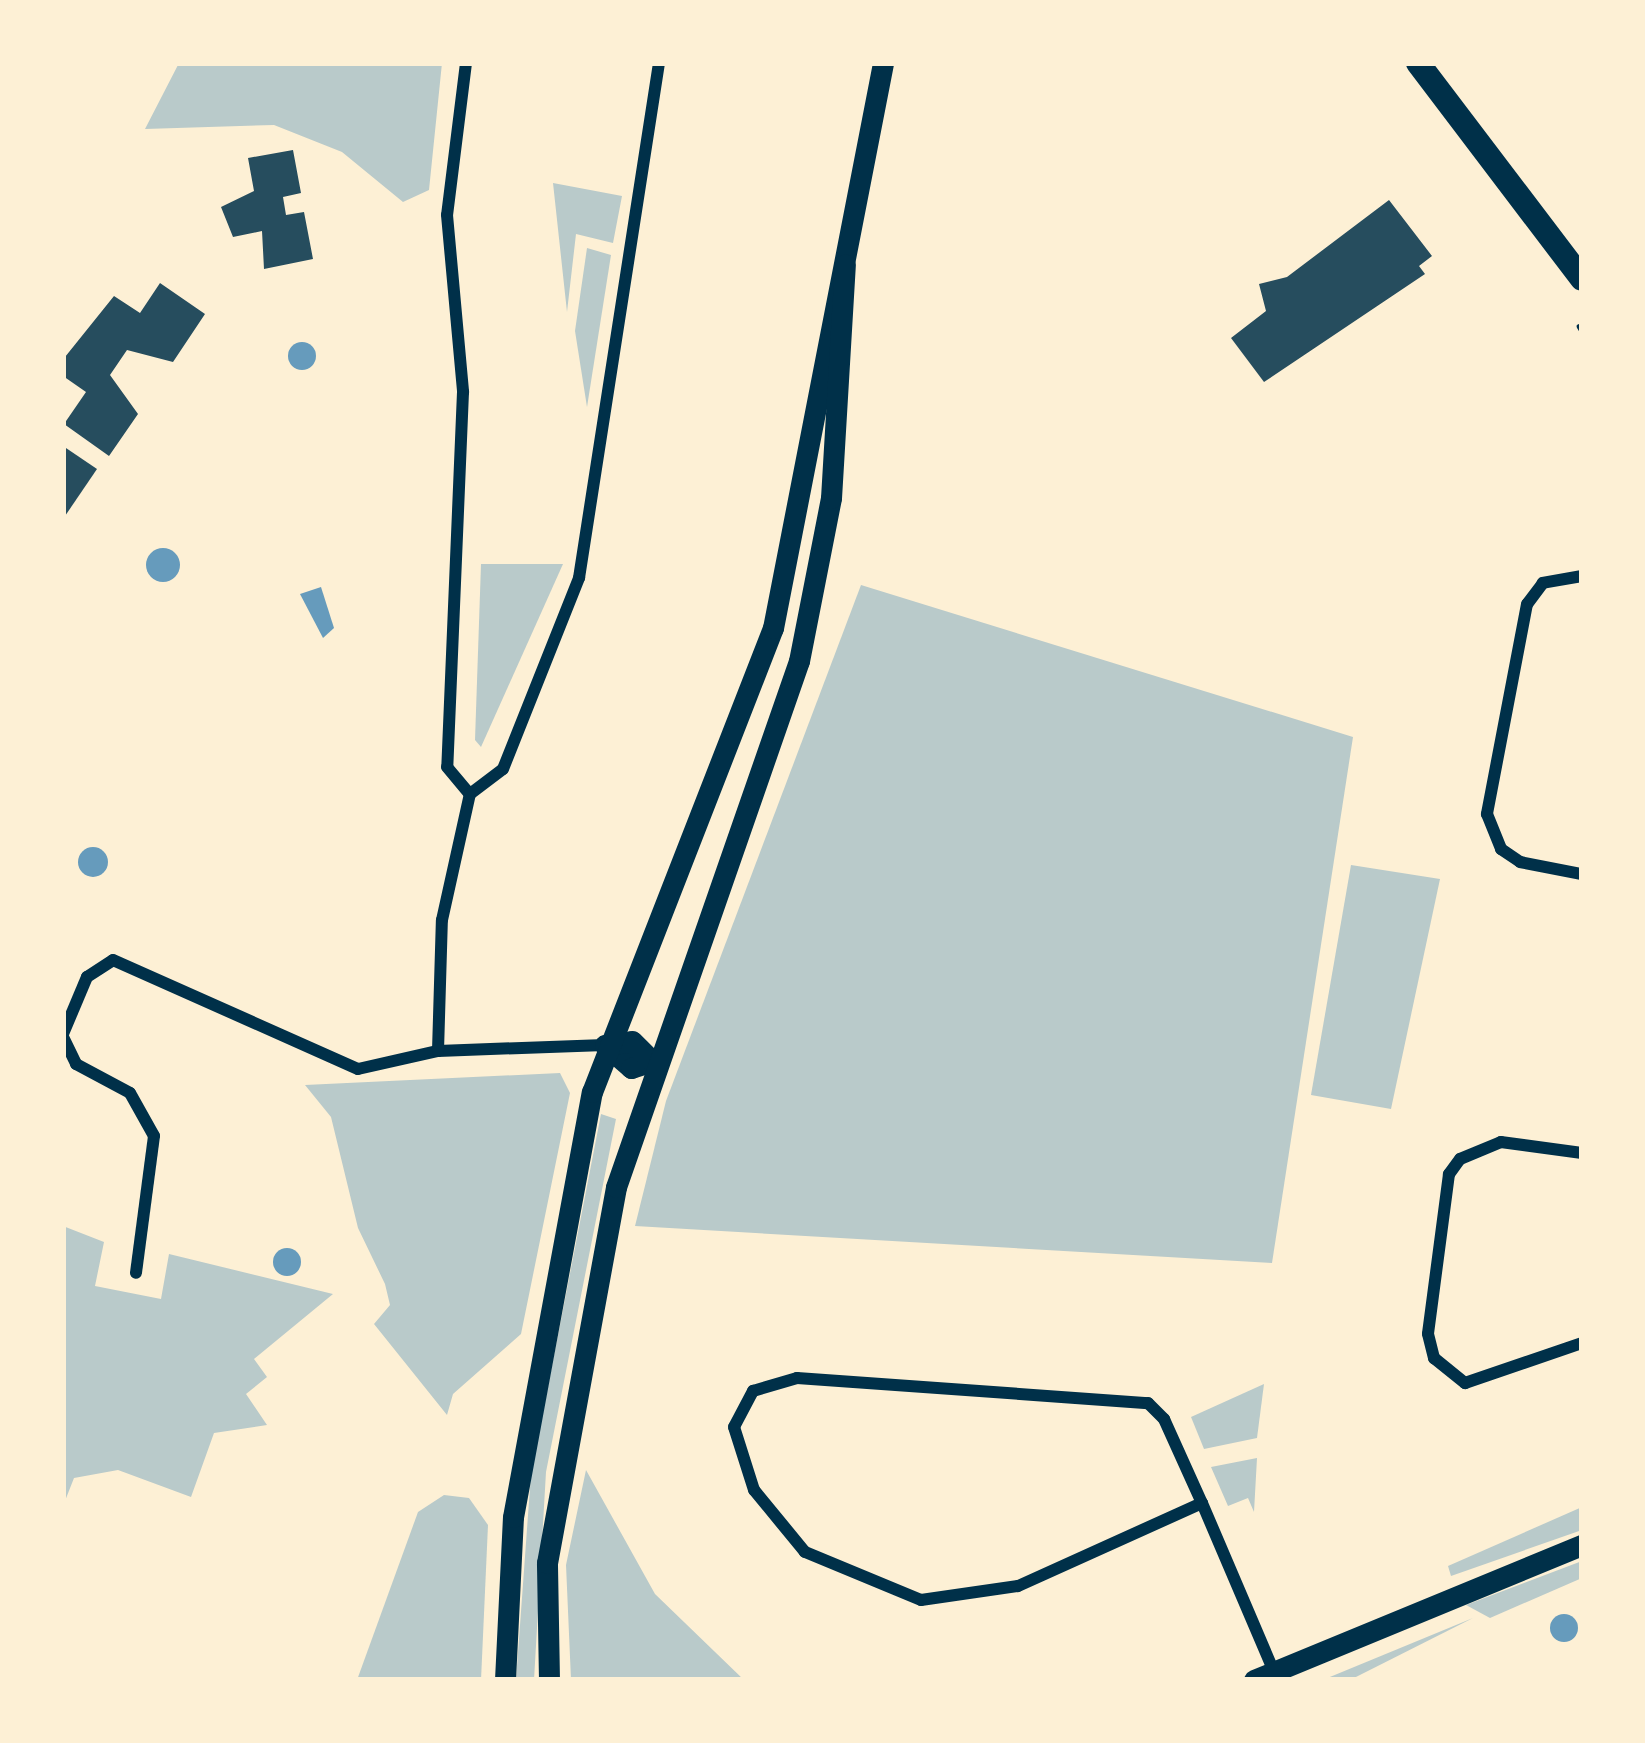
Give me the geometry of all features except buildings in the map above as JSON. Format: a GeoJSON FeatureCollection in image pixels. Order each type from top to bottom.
{"type":"FeatureCollection","features":[{"type":"Feature","properties":{"kind":"main road"},"geometry":{"type":"LineString","coordinates":[[1418,63],[1582,279]]}},
{"type":"Feature","properties":{"kind":"street"},"geometry":{"type":"LineString","coordinates":[[466,63],[447,215],[463,392],[447,766],[470,794]]}},
{"type":"Feature","properties":{"kind":"street"},"geometry":{"type":"LineString","coordinates":[[438,1051],[442,920],[470,794],[503,769],[579,578],[659,63]]}},
{"type":"Feature","properties":{"kind":"street"},"geometry":{"type":"LineString","coordinates":[[505,1680],[512,1517],[605,1045],[753,697],[794,535],[843,248],[884,63]]}},
{"type":"Feature","properties":{"kind":"street"},"geometry":{"type":"LineString","coordinates":[[548,1680],[547,1563],[616,1186],[652,1061],[799,661],[831,498],[843,248]]}},
{"type":"Feature","properties":{"kind":"street"},"geometry":{"type":"LineString","coordinates":[[1582,576],[1543,584],[1527,604],[1487,814],[1501,849],[1520,862],[1582,874]]}},
{"type":"Feature","properties":{"kind":"street"},"geometry":{"type":"LineString","coordinates":[[136,1273],[154,1136],[130,1093],[76,1064],[63,1035],[87,977],[113,960],[358,1069],[438,1051],[632,1041],[652,1061]]}},
{"type":"Feature","properties":{"kind":"street"},"geometry":{"type":"LineString","coordinates":[[1582,1153],[1502,1142],[1460,1159],[1449,1174],[1428,1334],[1434,1358],[1465,1383],[1582,1343]]}},
{"type":"Feature","properties":{"kind":"street"},"geometry":{"type":"LineString","coordinates":[[1202,1503],[1018,1586],[921,1600],[806,1552],[754,1490],[734,1426],[753,1391],[797,1378],[1130,1397],[1164,1419],[1202,1503],[1264,1676],[1582,1545]]}},
{"type":"Feature","properties":{"kind":"shaded area"},"geometry":{"type":"Polygon","coordinates":[[[179,63],[442,63],[429,190],[403,202],[342,152],[274,125],[145,129],[179,63]]]}},
{"type":"Feature","properties":{"kind":"shaded area"},"geometry":{"type":"Polygon","coordinates":[[[553,183],[622,196],[613,243],[576,234],[567,312],[553,183]]]}},
{"type":"Feature","properties":{"kind":"shaded area"},"geometry":{"type":"Polygon","coordinates":[[[587,248],[611,255],[587,407],[575,331],[587,248]]]}},
{"type":"Feature","properties":{"kind":"shaded area"},"geometry":{"type":"Polygon","coordinates":[[[481,564],[563,564],[481,747],[475,740],[481,564]]]}},
{"type":"Feature","properties":{"kind":"shaded area"},"geometry":{"type":"Polygon","coordinates":[[[861,585],[1353,737],[1272,1263],[635,1226],[666,1101],[861,585]]]}},
{"type":"Feature","properties":{"kind":"shaded area"},"geometry":{"type":"Polygon","coordinates":[[[1351,865],[1440,879],[1391,1109],[1311,1095],[1351,865]]]}},
{"type":"Feature","properties":{"kind":"shaded area"},"geometry":{"type":"Polygon","coordinates":[[[560,1073],[570,1093],[521,1334],[453,1394],[447,1415],[374,1324],[390,1305],[385,1284],[358,1228],[331,1117],[305,1085],[560,1073]]]}},
{"type":"Feature","properties":{"kind":"shaded area"},"geometry":{"type":"Polygon","coordinates":[[[601,1114],[616,1119],[546,1472],[534,1680],[516,1680],[531,1474],[601,1114]]]}},
{"type":"Feature","properties":{"kind":"shaded area"},"geometry":{"type":"Polygon","coordinates":[[[63,1226],[104,1242],[95,1286],[161,1299],[169,1254],[333,1294],[254,1359],[267,1377],[246,1394],[267,1425],[214,1433],[191,1497],[118,1470],[74,1478],[63,1506],[63,1226]]]}},
{"type":"Feature","properties":{"kind":"shaded area"},"geometry":{"type":"Polygon","coordinates":[[[1264,1384],[1257,1438],[1204,1449],[1191,1417],[1264,1384]]]}},
{"type":"Feature","properties":{"kind":"shaded area"},"geometry":{"type":"Polygon","coordinates":[[[1257,1458],[1254,1512],[1248,1498],[1228,1506],[1211,1467],[1257,1458]]]}},
{"type":"Feature","properties":{"kind":"shaded area"},"geometry":{"type":"Polygon","coordinates":[[[586,1470],[655,1594],[744,1680],[571,1680],[566,1565],[586,1470]]]}},
{"type":"Feature","properties":{"kind":"shaded area"},"geometry":{"type":"Polygon","coordinates":[[[444,1495],[469,1498],[488,1525],[481,1680],[357,1680],[418,1512],[444,1495]]]}},
{"type":"Feature","properties":{"kind":"shaded area"},"geometry":{"type":"Polygon","coordinates":[[[1582,1507],[1582,1530],[1451,1576],[1448,1566],[1582,1507]]]}},
{"type":"Feature","properties":{"kind":"shaded area"},"geometry":{"type":"Polygon","coordinates":[[[1582,1561],[1582,1578],[1490,1618],[1466,1605],[1582,1561]]]}},
{"type":"Feature","properties":{"kind":"shaded area"},"geometry":{"type":"Polygon","coordinates":[[[1473,1618],[1350,1680],[1325,1679],[1473,1618]]]}},
{"type":"Feature","properties":{"kind":"water"},"geometry":{"type":"Polygon","coordinates":[[[302,342],[312,346],[316,356],[312,366],[302,370],[292,366],[288,356],[292,346],[302,342]]]}},
{"type":"Feature","properties":{"kind":"water"},"geometry":{"type":"Polygon","coordinates":[[[163,548],[175,553],[180,565],[175,577],[163,582],[151,577],[146,565],[151,553],[163,548]]]}},
{"type":"Feature","properties":{"kind":"water"},"geometry":{"type":"Polygon","coordinates":[[[321,587],[334,628],[323,638],[300,594],[321,587]]]}},
{"type":"Feature","properties":{"kind":"water"},"geometry":{"type":"Polygon","coordinates":[[[93,847],[108,862],[93,877],[78,862],[93,847]]]}},
{"type":"Feature","properties":{"kind":"water"},"geometry":{"type":"Polygon","coordinates":[[[287,1248],[297,1252],[301,1262],[297,1272],[287,1276],[277,1272],[273,1262],[277,1252],[287,1248]]]}},
{"type":"Feature","properties":{"kind":"water"},"geometry":{"type":"Polygon","coordinates":[[[1564,1614],[1574,1618],[1578,1628],[1574,1638],[1564,1642],[1554,1638],[1550,1628],[1554,1618],[1564,1614]]]}}]}
